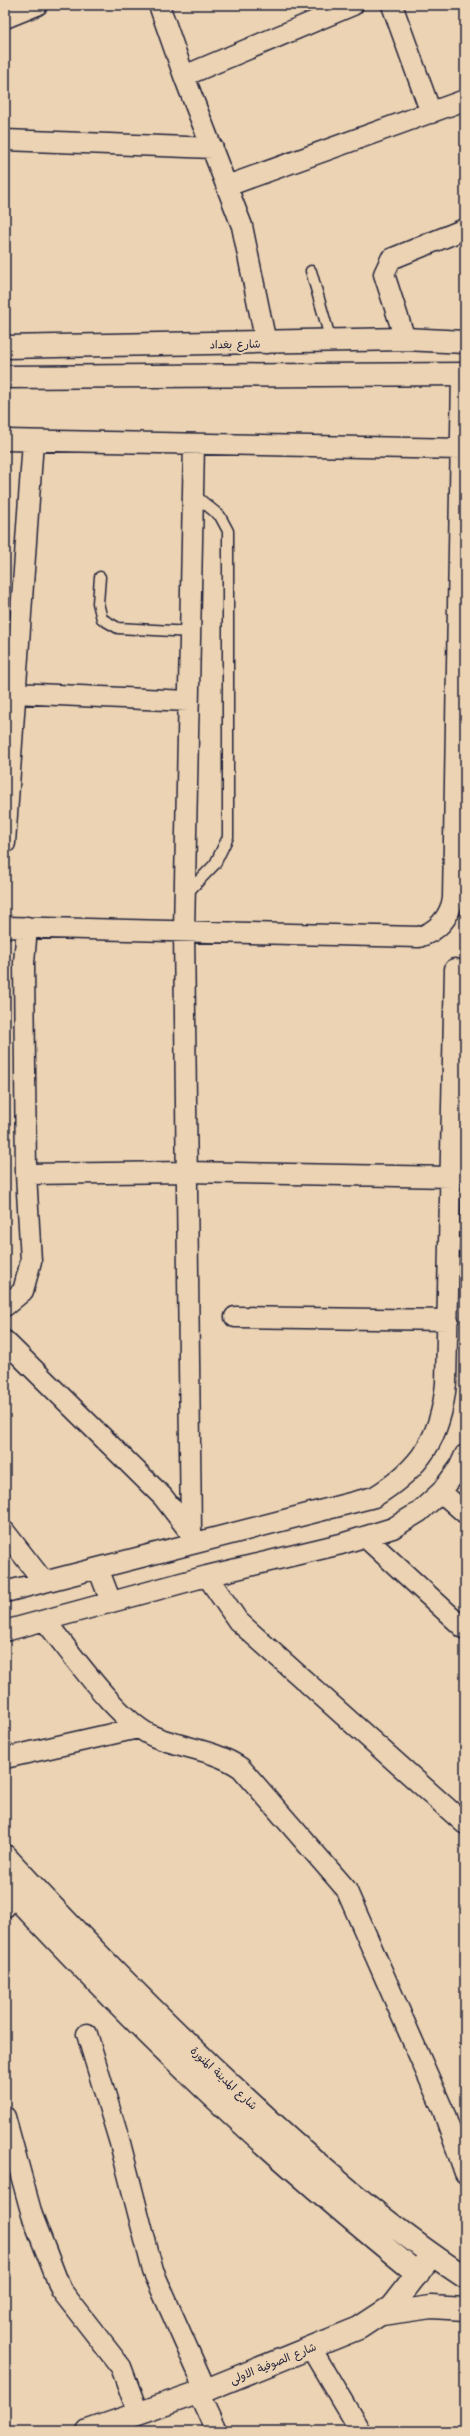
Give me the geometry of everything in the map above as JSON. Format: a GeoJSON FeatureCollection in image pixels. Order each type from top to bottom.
{"type":"FeatureCollection","features":[{"type":"Feature","properties":{"kind":"main road","name":"شارع بغداد"},"geometry":{"type":"LineString","coordinates":[[5,347],[156,346],[405,339],[465,342]]}},
{"type":"Feature","properties":{"kind":"main road"},"geometry":{"type":"LineString","coordinates":[[156,346],[156,376]]}},
{"type":"Feature","properties":{"kind":"main road"},"geometry":{"type":"LineString","coordinates":[[5,377],[464,374]]}},
{"type":"Feature","properties":{"kind":"main road","name":"شارع المدينة المنورة"},"geometry":{"type":"LineString","coordinates":[[5,1856],[82,1939],[221,2076],[301,2150],[415,2244],[465,2277]]}},
{"type":"Feature","properties":{"kind":"main road","name":"شارع المدينة المنورة"},"geometry":{"type":"LineString","coordinates":[[6,1895],[202,2087],[309,2183],[418,2274]]}},
{"type":"Feature","properties":{"kind":"main road","name":"شارع الصوفية الاولى"},"geometry":{"type":"LineString","coordinates":[[88,2431],[202,2391],[359,2328],[382,2314],[400,2297],[432,2255]]}},
{"type":"Feature","properties":{"kind":"main road"},"geometry":{"type":"LineString","coordinates":[[382,2314],[431,2307],[465,2309]]}},
{"type":"Feature","properties":{"kind":"street"},"geometry":{"type":"LineString","coordinates":[[5,18],[37,5]]}},
{"type":"Feature","properties":{"kind":"street"},"geometry":{"type":"LineString","coordinates":[[159,5],[184,76],[242,226],[266,343]]}},
{"type":"Feature","properties":{"kind":"street"},"geometry":{"type":"LineString","coordinates":[[184,76],[353,5]]}},
{"type":"Feature","properties":{"kind":"street"},"geometry":{"type":"LineString","coordinates":[[392,5],[431,113]]}},
{"type":"Feature","properties":{"kind":"street"},"geometry":{"type":"LineString","coordinates":[[227,186],[465,100]]}},
{"type":"Feature","properties":{"kind":"street"},"geometry":{"type":"LineString","coordinates":[[5,140],[213,148]]}},
{"type":"Feature","properties":{"kind":"street"},"geometry":{"type":"LineString","coordinates":[[405,339],[384,274],[386,265],[391,259],[465,229]]}},
{"type":"Feature","properties":{"kind":"street"},"geometry":{"type":"LineString","coordinates":[[5,927],[419,937],[427,934],[442,924],[451,908],[459,849],[461,449],[464,374]]}},
{"type":"Feature","properties":{"kind":"street"},"geometry":{"type":"LineString","coordinates":[[5,440],[461,449]]}},
{"type":"Feature","properties":{"kind":"street"},"geometry":{"type":"LineString","coordinates":[[5,843],[33,440]]}},
{"type":"Feature","properties":{"kind":"street"},"geometry":{"type":"LineString","coordinates":[[194,444],[184,896],[194,1537]]}},
{"type":"Feature","properties":{"kind":"street"},"geometry":{"type":"LineString","coordinates":[[15,693],[188,701]]}},
{"type":"Feature","properties":{"kind":"street"},"geometry":{"type":"LineString","coordinates":[[5,1306],[23,1291],[31,1261],[26,1174],[24,963],[27,927]]}},
{"type":"Feature","properties":{"kind":"street"},"geometry":{"type":"LineString","coordinates":[[5,1592],[98,1568],[194,1537],[350,1504],[374,1497],[395,1484],[414,1467],[429,1447],[440,1424],[446,1383],[455,968]]}},
{"type":"Feature","properties":{"kind":"street"},"geometry":{"type":"LineString","coordinates":[[26,1174],[188,1172],[451,1177]]}},
{"type":"Feature","properties":{"kind":"street"},"geometry":{"type":"LineString","coordinates":[[235,1317],[448,1320]]}},
{"type":"Feature","properties":{"kind":"street"},"geometry":{"type":"LineString","coordinates":[[5,1341],[163,1497],[194,1537]]}},
{"type":"Feature","properties":{"kind":"street"},"geometry":{"type":"LineString","coordinates":[[5,1631],[207,1576],[365,1537],[400,1524],[419,1512],[441,1492],[459,1468],[465,1455]]}},
{"type":"Feature","properties":{"kind":"street"},"geometry":{"type":"LineString","coordinates":[[441,1492],[465,1513]]}},
{"type":"Feature","properties":{"kind":"street"},"geometry":{"type":"LineString","coordinates":[[5,1532],[44,1582]]}},
{"type":"Feature","properties":{"kind":"street"},"geometry":{"type":"LineString","coordinates":[[365,1537],[465,1629]]}},
{"type":"Feature","properties":{"kind":"street"},"geometry":{"type":"LineString","coordinates":[[98,1568],[111,1602]]}},
{"type":"Feature","properties":{"kind":"street"},"geometry":{"type":"LineString","coordinates":[[207,1576],[238,1621],[465,1824]]}},
{"type":"Feature","properties":{"kind":"street"},"geometry":{"type":"LineString","coordinates":[[45,1621],[122,1715],[138,1728],[155,1737],[227,1758],[240,1768],[346,1889],[444,2110],[465,2173]]}},
{"type":"Feature","properties":{"kind":"street"},"geometry":{"type":"LineString","coordinates":[[5,1758],[138,1728]]}},
{"type":"Feature","properties":{"kind":"street"},"geometry":{"type":"LineString","coordinates":[[87,2034],[120,2143],[153,2271],[202,2391],[216,2431]]}},
{"type":"Feature","properties":{"kind":"street"},"geometry":{"type":"LineString","coordinates":[[5,2117],[32,2215],[61,2290],[121,2367],[138,2413]]}},
{"type":"Feature","properties":{"kind":"street"},"geometry":{"type":"LineString","coordinates":[[311,2348],[360,2431]]}},
{"type":"Feature","properties":{"kind":"lane"},"geometry":{"type":"LineString","coordinates":[[311,271],[331,341]]}},
{"type":"Feature","properties":{"kind":"lane"},"geometry":{"type":"LineString","coordinates":[[184,896],[215,864],[228,838],[228,531],[220,516],[193,494]]}},
{"type":"Feature","properties":{"kind":"lane"},"geometry":{"type":"LineString","coordinates":[[100,577],[98,603],[102,619],[118,628],[191,632]]}}]}
